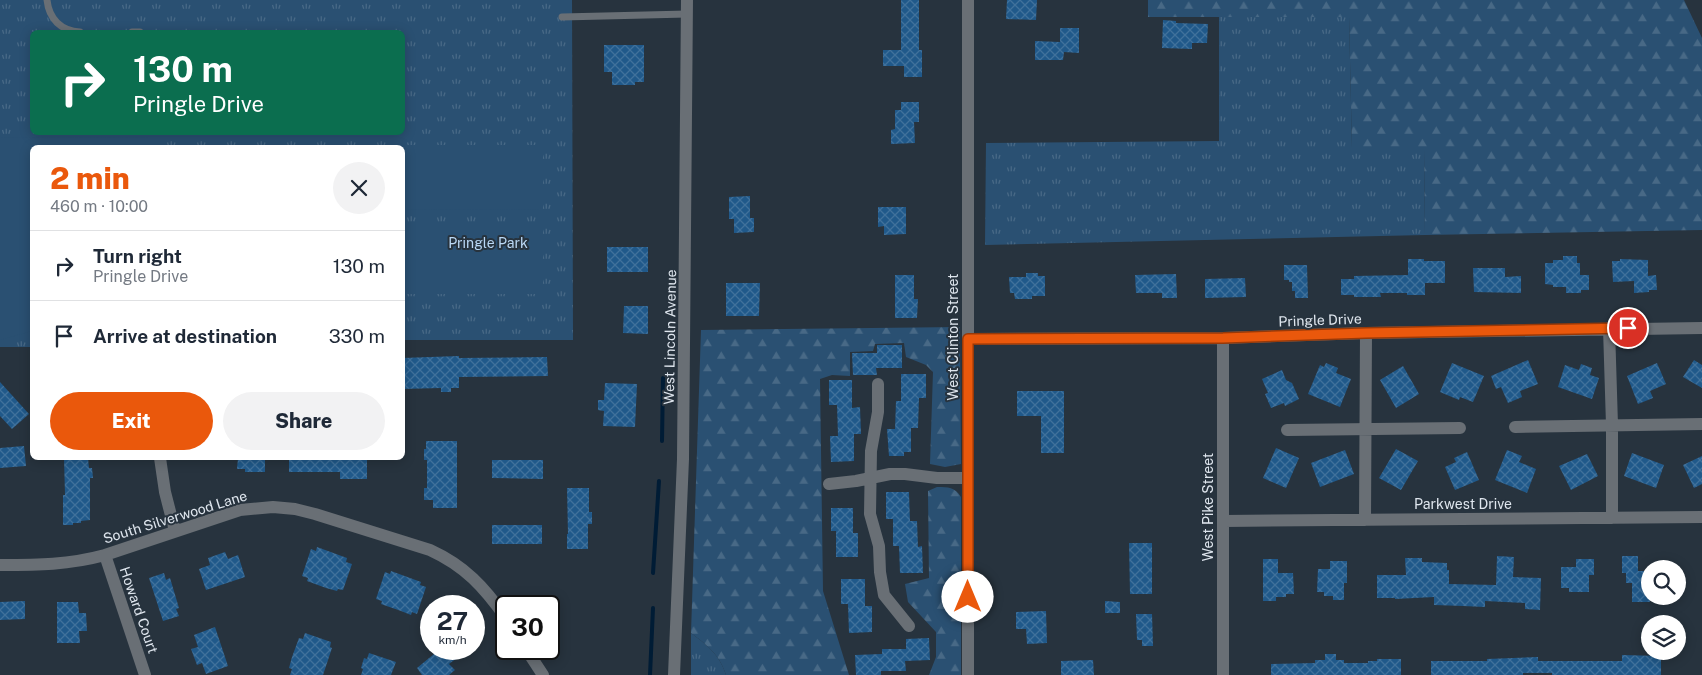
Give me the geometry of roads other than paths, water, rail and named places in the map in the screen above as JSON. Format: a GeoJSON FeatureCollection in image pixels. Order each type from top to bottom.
{"type":"FeatureCollection","features":[{"type":"Feature","properties":{"kind":"street","name":"West Lincoln Avenue"},"geometry":{"type":"LineString","coordinates":[[674,675],[684,441],[687,0]]}},
{"type":"Feature","properties":{"kind":"street","name":"West Clinton Street"},"geometry":{"type":"LineString","coordinates":[[968,0],[968,675]]}},
{"type":"Feature","properties":{"kind":"street"},"geometry":{"type":"LineString","coordinates":[[1610,328],[1612,518]]}},
{"type":"Feature","properties":{"kind":"street","name":"Pringle Drive"},"geometry":{"type":"LineString","coordinates":[[968,339],[1223,338],[1366,333],[1702,328]]}},
{"type":"Feature","properties":{"kind":"street"},"geometry":{"type":"LineString","coordinates":[[1365,520],[1366,333]]}},
{"type":"Feature","properties":{"kind":"street","name":"West Pike Street"},"geometry":{"type":"LineString","coordinates":[[1223,338],[1223,675]]}},
{"type":"Feature","properties":{"kind":"street"},"geometry":{"type":"LineString","coordinates":[[878,384],[878,412],[871,451],[870,514],[879,546],[881,586],[884,595],[890,605],[909,626]]}},
{"type":"Feature","properties":{"kind":"street"},"geometry":{"type":"LineString","coordinates":[[1515,427],[1702,424]]}},
{"type":"Feature","properties":{"kind":"street"},"geometry":{"type":"LineString","coordinates":[[1287,430],[1460,428]]}},
{"type":"Feature","properties":{"kind":"street"},"geometry":{"type":"LineString","coordinates":[[160,460],[165,492],[175,531]]}},
{"type":"Feature","properties":{"kind":"street"},"geometry":{"type":"LineString","coordinates":[[829,484],[905,474],[937,478],[968,478]]}},
{"type":"Feature","properties":{"kind":"street","name":"South Silverwood Lane"},"geometry":{"type":"LineString","coordinates":[[0,565],[65,564],[105,555],[240,510],[256,508],[295,509],[442,555],[468,572],[495,603]]}},
{"type":"Feature","properties":{"kind":"street","name":"Parkwest Drive"},"geometry":{"type":"LineString","coordinates":[[1224,521],[1702,517]]}},
{"type":"Feature","properties":{"kind":"street","name":"Howard Court"},"geometry":{"type":"LineString","coordinates":[[105,555],[145,675]]}},
{"type":"Feature","properties":{"kind":"street"},"geometry":{"type":"LineString","coordinates":[[533,660],[543,675]]}},
{"type":"Feature","properties":{"kind":"lane"},"geometry":{"type":"LineString","coordinates":[[47,0],[50,14],[56,22],[71,30]]}},
{"type":"Feature","properties":{"kind":"lane"},"geometry":{"type":"LineString","coordinates":[[562,17],[687,14]]}},
{"type":"Feature","properties":{"kind":"waterway"},"geometry":{"type":"LineString","coordinates":[[662,441],[663,378]]}},
{"type":"Feature","properties":{"kind":"waterway"},"geometry":{"type":"LineString","coordinates":[[653,573],[659,481]]}},
{"type":"Feature","properties":{"kind":"waterway"},"geometry":{"type":"LineString","coordinates":[[650,675],[653,608]]}},
{"type":"Feature","properties":{"kind":"park label","name":"Pringle Park"},"geometry":{"type":"Point","coordinates":[488,243]}}]}
